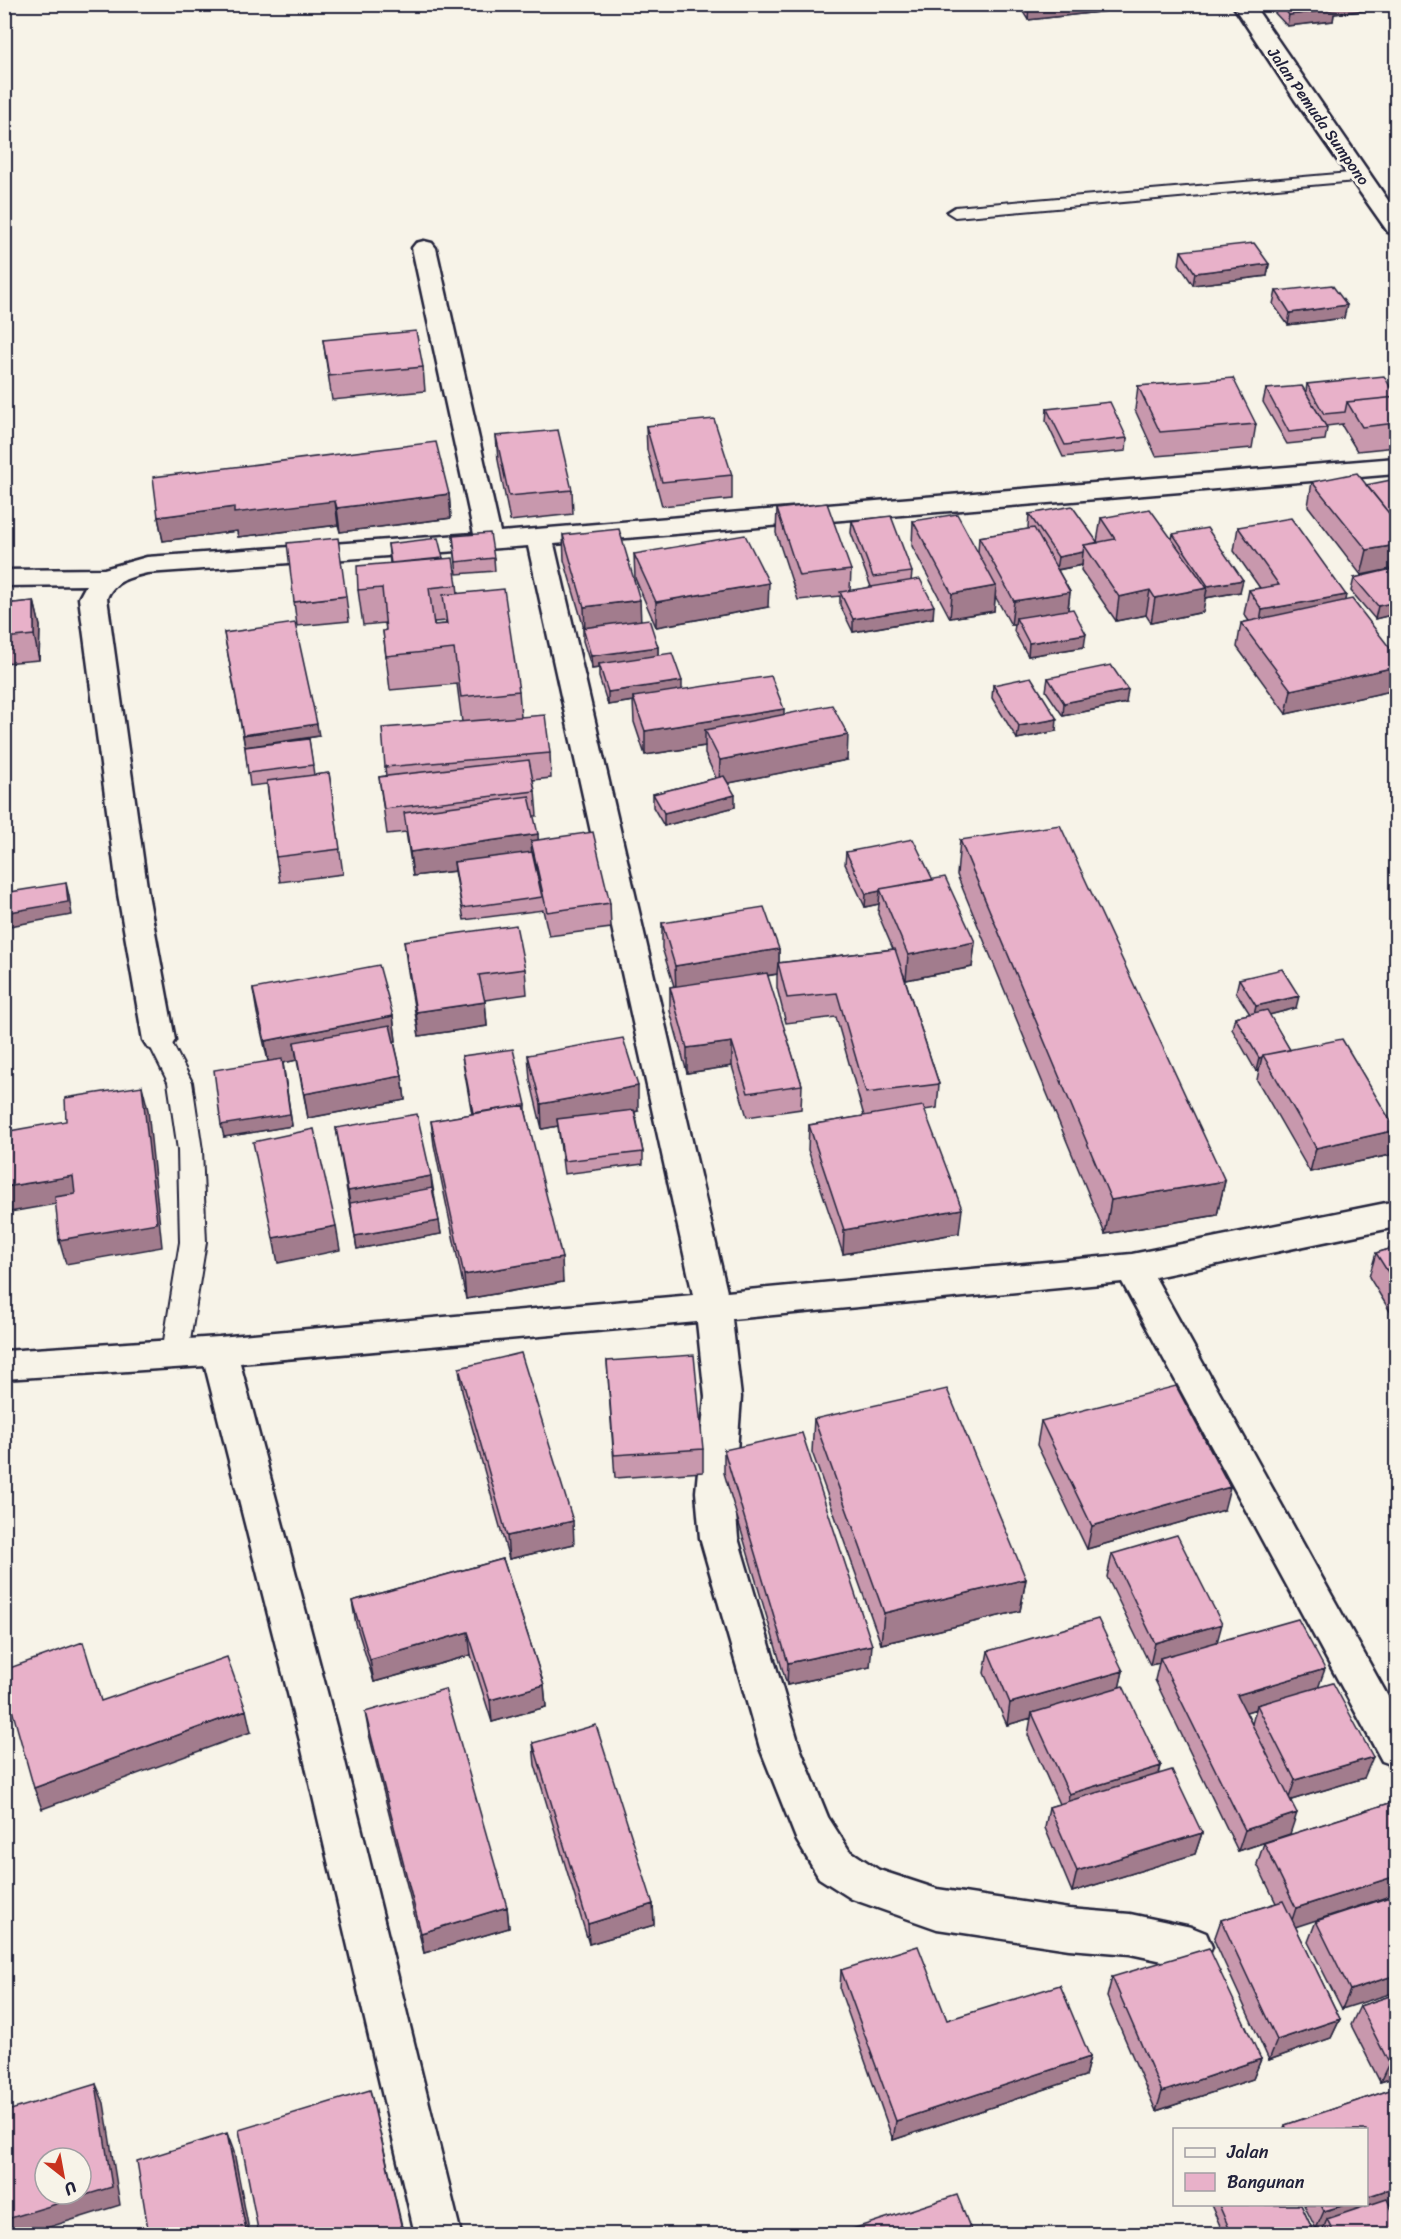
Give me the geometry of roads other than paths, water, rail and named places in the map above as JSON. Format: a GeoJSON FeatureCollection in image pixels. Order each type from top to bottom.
{"type":"FeatureCollection","features":[{"type":"Feature","properties":{"kind":"street","name":"Jalan Pemuda Sumpono"},"geometry":{"type":"LineString","coordinates":[[1242,4],[1306,100],[1350,177],[1396,226]]}},
{"type":"Feature","properties":{"kind":"street"},"geometry":{"type":"LineString","coordinates":[[424,248],[488,539]]}},
{"type":"Feature","properties":{"kind":"street"},"geometry":{"type":"LineString","coordinates":[[4,578],[107,577],[147,565],[539,537],[1396,466]]}},
{"type":"Feature","properties":{"kind":"street"},"geometry":{"type":"LineString","coordinates":[[539,537],[713,1306],[723,1397],[715,1492],[719,1538],[780,1748],[812,1828],[834,1864],[867,1885],[937,1909],[1069,1929],[1130,1934],[1191,1947]]}},
{"type":"Feature","properties":{"kind":"street"},"geometry":{"type":"LineString","coordinates":[[107,577],[96,589],[93,598],[133,894],[159,1040]]}},
{"type":"Feature","properties":{"kind":"street"},"geometry":{"type":"LineString","coordinates":[[4,1365],[219,1351],[1132,1268],[1396,1214]]}},
{"type":"Feature","properties":{"kind":"street"},"geometry":{"type":"LineString","coordinates":[[1132,1268],[1396,1748]]}},
{"type":"Feature","properties":{"kind":"street"},"geometry":{"type":"LineString","coordinates":[[219,1351],[320,1741],[438,2235]]}},
{"type":"Feature","properties":{"kind":"lane"},"geometry":{"type":"LineString","coordinates":[[955,212],[1350,177]]}},
{"type":"Feature","properties":{"kind":"lane"},"geometry":{"type":"LineString","coordinates":[[159,1040],[180,1082],[190,1150],[193,1242],[175,1353]]}}]}
